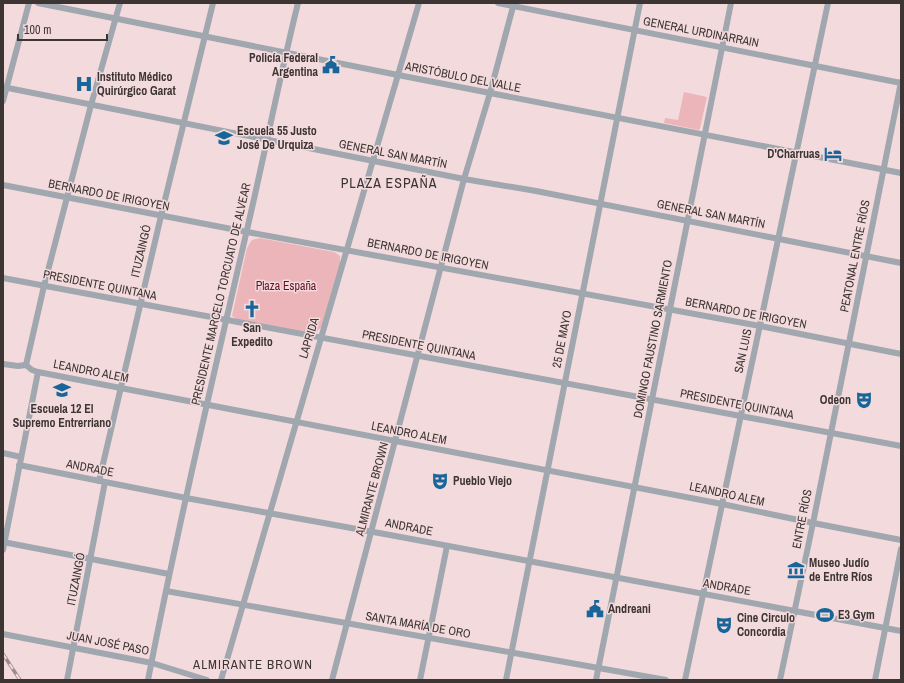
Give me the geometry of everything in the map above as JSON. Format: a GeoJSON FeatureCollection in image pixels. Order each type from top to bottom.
{"type":"FeatureCollection","features":[{"type":"Feature","properties":{"kind":"street"},"geometry":{"type":"LineString","coordinates":[[3,101],[5,88],[29,3]]}},
{"type":"Feature","properties":{"kind":"street","name":"ARISTÓBULO DEL VALLE"},"geometry":{"type":"LineString","coordinates":[[38,3],[901,173]]}},
{"type":"Feature","properties":{"kind":"street"},"geometry":{"type":"LineString","coordinates":[[26,365],[44,286],[67,197],[120,3]]}},
{"type":"Feature","properties":{"kind":"street","name":"ITUZAINGÓ"},"geometry":{"type":"LineString","coordinates":[[67,680],[91,559],[102,481],[121,388],[183,123],[213,3]]}},
{"type":"Feature","properties":{"kind":"street","name":"PRESIDENTE MARCELO TORCUATO DE ALVEAR"},"geometry":{"type":"LineString","coordinates":[[148,680],[169,574],[247,232],[266,139],[298,3]]}},
{"type":"Feature","properties":{"kind":"street","name":"LAPRIDA"},"geometry":{"type":"LineString","coordinates":[[221,680],[418,3]]}},
{"type":"Feature","properties":{"kind":"street","name":"GENERAL URDINARRAIN"},"geometry":{"type":"LineString","coordinates":[[498,3],[901,83]]}},
{"type":"Feature","properties":{"kind":"street","name":"25 DE MAYO"},"geometry":{"type":"LineString","coordinates":[[506,680],[640,3]]}},
{"type":"Feature","properties":{"kind":"street","name":"DOMINGO FAUSTINO SARMIENTO"},"geometry":{"type":"LineString","coordinates":[[596,680],[731,3]]}},
{"type":"Feature","properties":{"kind":"street","name":"SAN LUIS"},"geometry":{"type":"LineString","coordinates":[[685,680],[828,3]]}},
{"type":"Feature","properties":{"kind":"street","name":"ALMIRANTE BROWN"},"geometry":{"type":"LineString","coordinates":[[332,680],[396,442],[464,179],[490,93],[514,5]]}},
{"type":"Feature","properties":{"kind":"street","name":"PEATONAL ENTRE RÍOS"},"geometry":{"type":"LineString","coordinates":[[830,433],[901,83]]}},
{"type":"Feature","properties":{"kind":"street","name":"GENERAL SAN MARTÍN"},"geometry":{"type":"LineString","coordinates":[[5,88],[464,179],[901,263]]}},
{"type":"Feature","properties":{"kind":"street","name":"BERNARDO DE IRIGOYEN"},"geometry":{"type":"LineString","coordinates":[[3,185],[161,216],[760,326],[901,354]]}},
{"type":"Feature","properties":{"kind":"street","name":"PRESIDENTE QUINTANA"},"geometry":{"type":"LineString","coordinates":[[3,278],[901,446]]}},
{"type":"Feature","properties":{"kind":"street","name":"LEANDRO ALEM"},"geometry":{"type":"LineString","coordinates":[[3,364],[18,366],[26,365],[32,370],[38,372],[901,540]]}},
{"type":"Feature","properties":{"kind":"street"},"geometry":{"type":"LineString","coordinates":[[3,550],[20,457],[38,372]]}},
{"type":"Feature","properties":{"kind":"street","name":"ENTRE RÍOS"},"geometry":{"type":"LineString","coordinates":[[780,680],[830,433]]}},
{"type":"Feature","properties":{"kind":"street"},"geometry":{"type":"LineString","coordinates":[[3,453],[20,457]]}},
{"type":"Feature","properties":{"kind":"street","name":"ANDRADE"},"geometry":{"type":"LineString","coordinates":[[19,465],[186,498],[901,631]]}},
{"type":"Feature","properties":{"kind":"street"},"geometry":{"type":"LineString","coordinates":[[4,542],[169,574]]}},
{"type":"Feature","properties":{"kind":"street"},"geometry":{"type":"LineString","coordinates":[[420,680],[447,546]]}},
{"type":"Feature","properties":{"kind":"street"},"geometry":{"type":"LineString","coordinates":[[875,680],[901,549]]}},
{"type":"Feature","properties":{"kind":"street","name":"SANTA MARÍA DE ORO"},"geometry":{"type":"LineString","coordinates":[[166,591],[666,680]]}},
{"type":"Feature","properties":{"kind":"street","name":"JUAN JOSÉ PASO"},"geometry":{"type":"LineString","coordinates":[[3,634],[152,663],[207,680]]}},
{"type":"Feature","properties":{"kind":"green space"},"geometry":{"type":"Polygon","coordinates":[[[684,92],[707,97],[699,130],[664,123],[665,118],[678,120],[684,92]]]}},
{"type":"Feature","properties":{"kind":"green space","name":"Plaza España"},"geometry":{"type":"Polygon","coordinates":[[[260,238],[334,252],[340,256],[340,264],[322,327],[316,332],[303,332],[238,320],[232,316],[247,248],[252,240],[260,238]]]}},
{"type":"Feature","properties":{"kind":"railway"},"geometry":{"type":"LineString","coordinates":[[3,654],[20,680]]}},
{"type":"Feature","properties":{"kind":"place","name":"Policía Federal Argentina"},"geometry":{"type":"Point","coordinates":[331,65]}},
{"type":"Feature","properties":{"kind":"place","name":"Instituto Médico Quirúrgico Garat"},"geometry":{"type":"Point","coordinates":[84,84]}},
{"type":"Feature","properties":{"kind":"place","name":"Escuela 55 Justo José De Urquiza"},"geometry":{"type":"Point","coordinates":[224,138]}},
{"type":"Feature","properties":{"kind":"place","name":"D'Charruas"},"geometry":{"type":"Point","coordinates":[833,154]}},
{"type":"Feature","properties":{"kind":"place","name":"San Expedito"},"geometry":{"type":"Point","coordinates":[252,309]}},
{"type":"Feature","properties":{"kind":"place","name":"Escuela 12 El Supremo Entrerriano"},"geometry":{"type":"Point","coordinates":[62,390]}},
{"type":"Feature","properties":{"kind":"place","name":"Odeon"},"geometry":{"type":"Point","coordinates":[864,400]}},
{"type":"Feature","properties":{"kind":"place","name":"Pueblo Viejo"},"geometry":{"type":"Point","coordinates":[440,481]}},
{"type":"Feature","properties":{"kind":"place","name":"Museo Judío de Entre Ríos"},"geometry":{"type":"Point","coordinates":[796,570]}},
{"type":"Feature","properties":{"kind":"place","name":"Andreani"},"geometry":{"type":"Point","coordinates":[595,609]}},
{"type":"Feature","properties":{"kind":"place","name":"E3 Gym"},"geometry":{"type":"Point","coordinates":[825,615]}},
{"type":"Feature","properties":{"kind":"place","name":"Cine Circulo Concordia"},"geometry":{"type":"Point","coordinates":[724,625]}},
{"type":"Feature","properties":{"kind":"district","name":"PLAZA ESPAÑA"},"geometry":{"type":"Point","coordinates":[389,183]}},
{"type":"Feature","properties":{"kind":"district","name":"ALMIRANTE BROWN"},"geometry":{"type":"Point","coordinates":[253,664]}}]}
